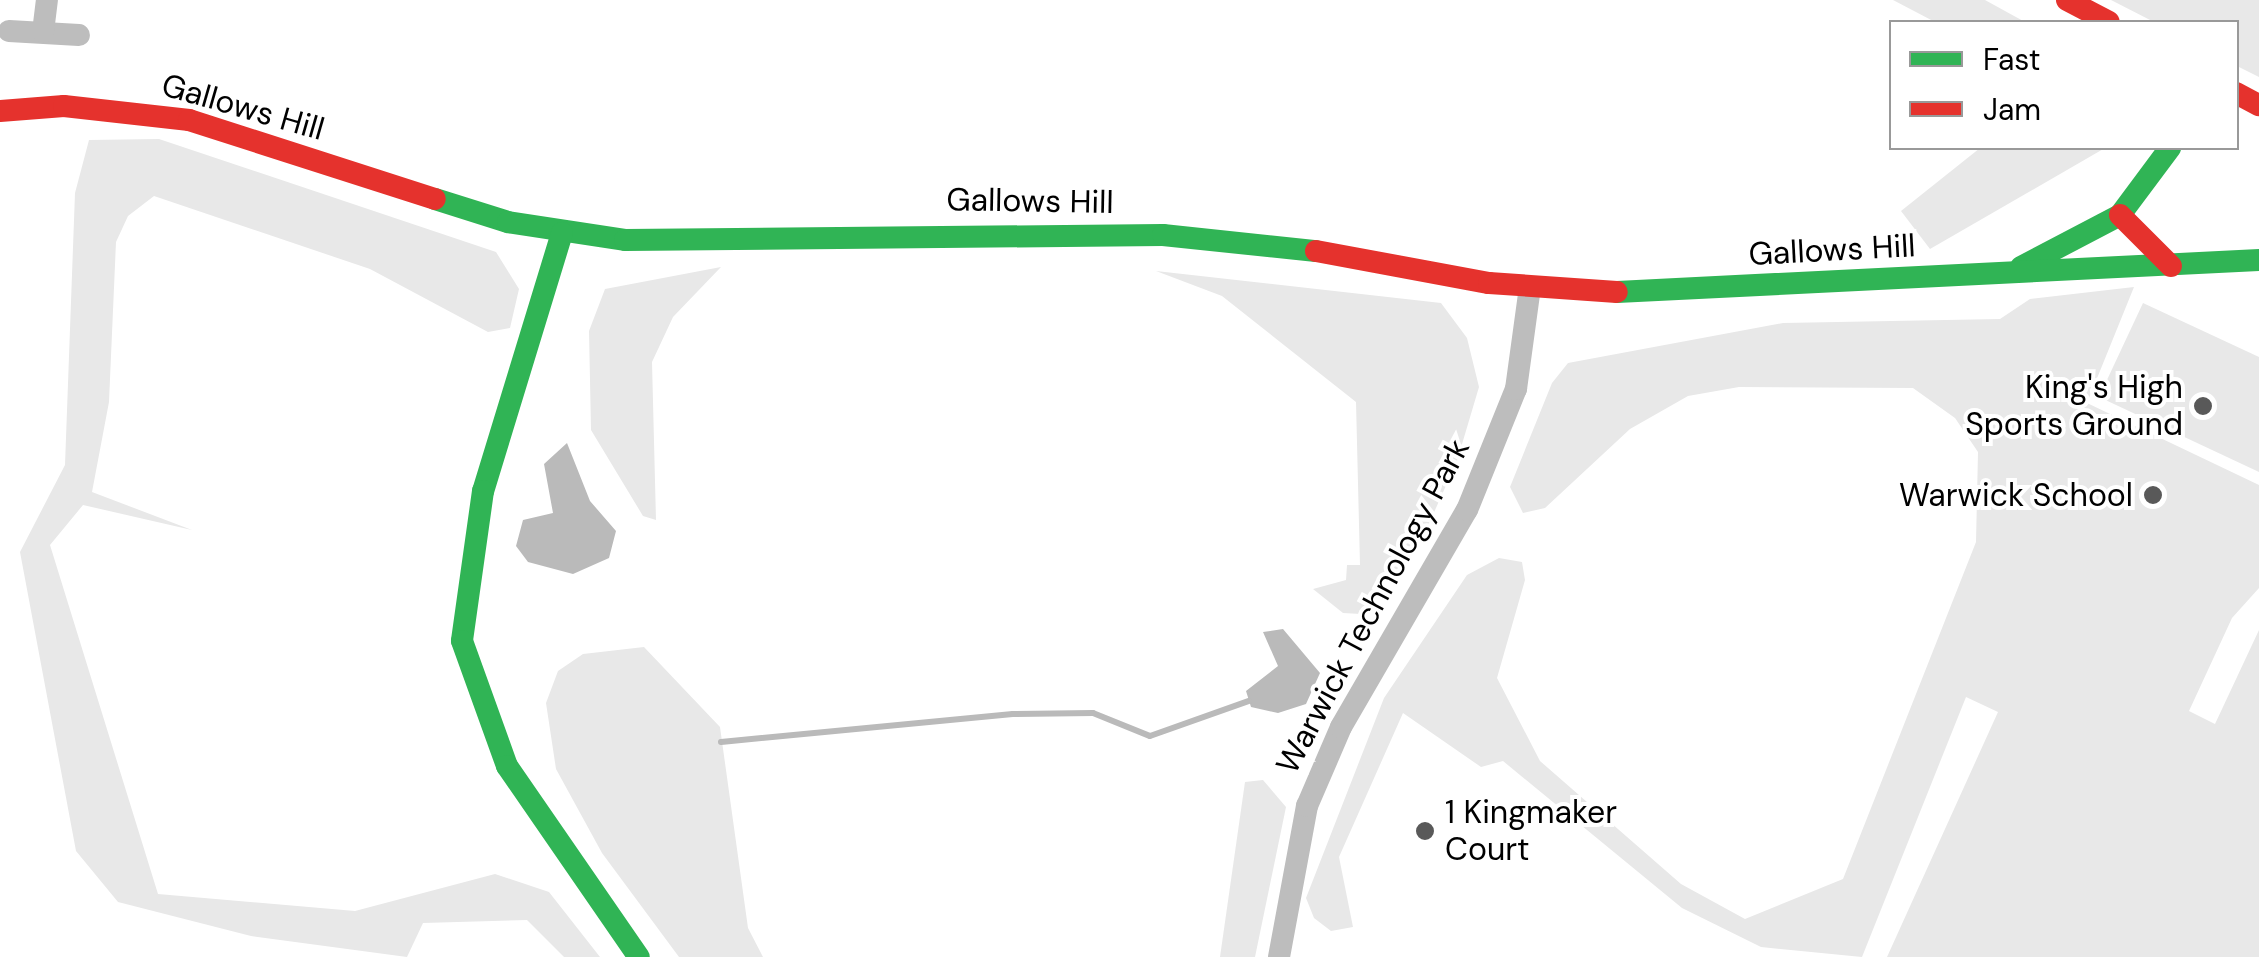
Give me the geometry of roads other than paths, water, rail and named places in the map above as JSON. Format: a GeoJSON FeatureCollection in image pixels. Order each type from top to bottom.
{"type":"FeatureCollection","features":[{"type":"Feature","properties":{"kind":"street"},"geometry":{"type":"LineString","coordinates":[[42,32],[48,0]]}},
{"type":"Feature","properties":{"kind":"street"},"geometry":{"type":"LineString","coordinates":[[2068,0],[2105,20]]}},
{"type":"Feature","properties":{"kind":"street"},"geometry":{"type":"LineString","coordinates":[[9,31],[79,35]]}},
{"type":"Feature","properties":{"kind":"street","name":"Gallows Hill"},"geometry":{"type":"LineString","coordinates":[[0,89],[64,106],[189,120],[562,233],[682,241],[965,230],[1329,242],[1530,287],[1652,292],[2255,260]]}},
{"type":"Feature","properties":{"kind":"street","name":"Gallows Hill"},"geometry":{"type":"LineString","coordinates":[[0,111],[64,106]]}},
{"type":"Feature","properties":{"kind":"street","name":"Gallows Hill"},"geometry":{"type":"LineString","coordinates":[[2008,272],[2120,214],[2168,150]]}},
{"type":"Feature","properties":{"kind":"street"},"geometry":{"type":"LineString","coordinates":[[2120,214],[2171,266]]}},
{"type":"Feature","properties":{"kind":"street"},"geometry":{"type":"LineString","coordinates":[[562,233],[474,526],[462,640],[507,766],[640,957]]}},
{"type":"Feature","properties":{"kind":"street","name":"Warwick Technology Park"},"geometry":{"type":"LineString","coordinates":[[1279,957],[1307,806],[1342,728],[1467,510],[1516,389],[1530,287]]}},
{"type":"Feature","properties":{"kind":"waterway"},"geometry":{"type":"LineString","coordinates":[[721,742],[1013,714],[1093,713],[1150,736],[1249,701]]}},
{"type":"Feature","properties":{"kind":"place","name":"King's High Sports Ground"},"geometry":{"type":"Point","coordinates":[2203,406]}},
{"type":"Feature","properties":{"kind":"place","name":"Warwick School"},"geometry":{"type":"Point","coordinates":[2153,495]}},
{"type":"Feature","properties":{"kind":"place","name":"1 Kingmaker Court"},"geometry":{"type":"Point","coordinates":[1425,831]}}]}
